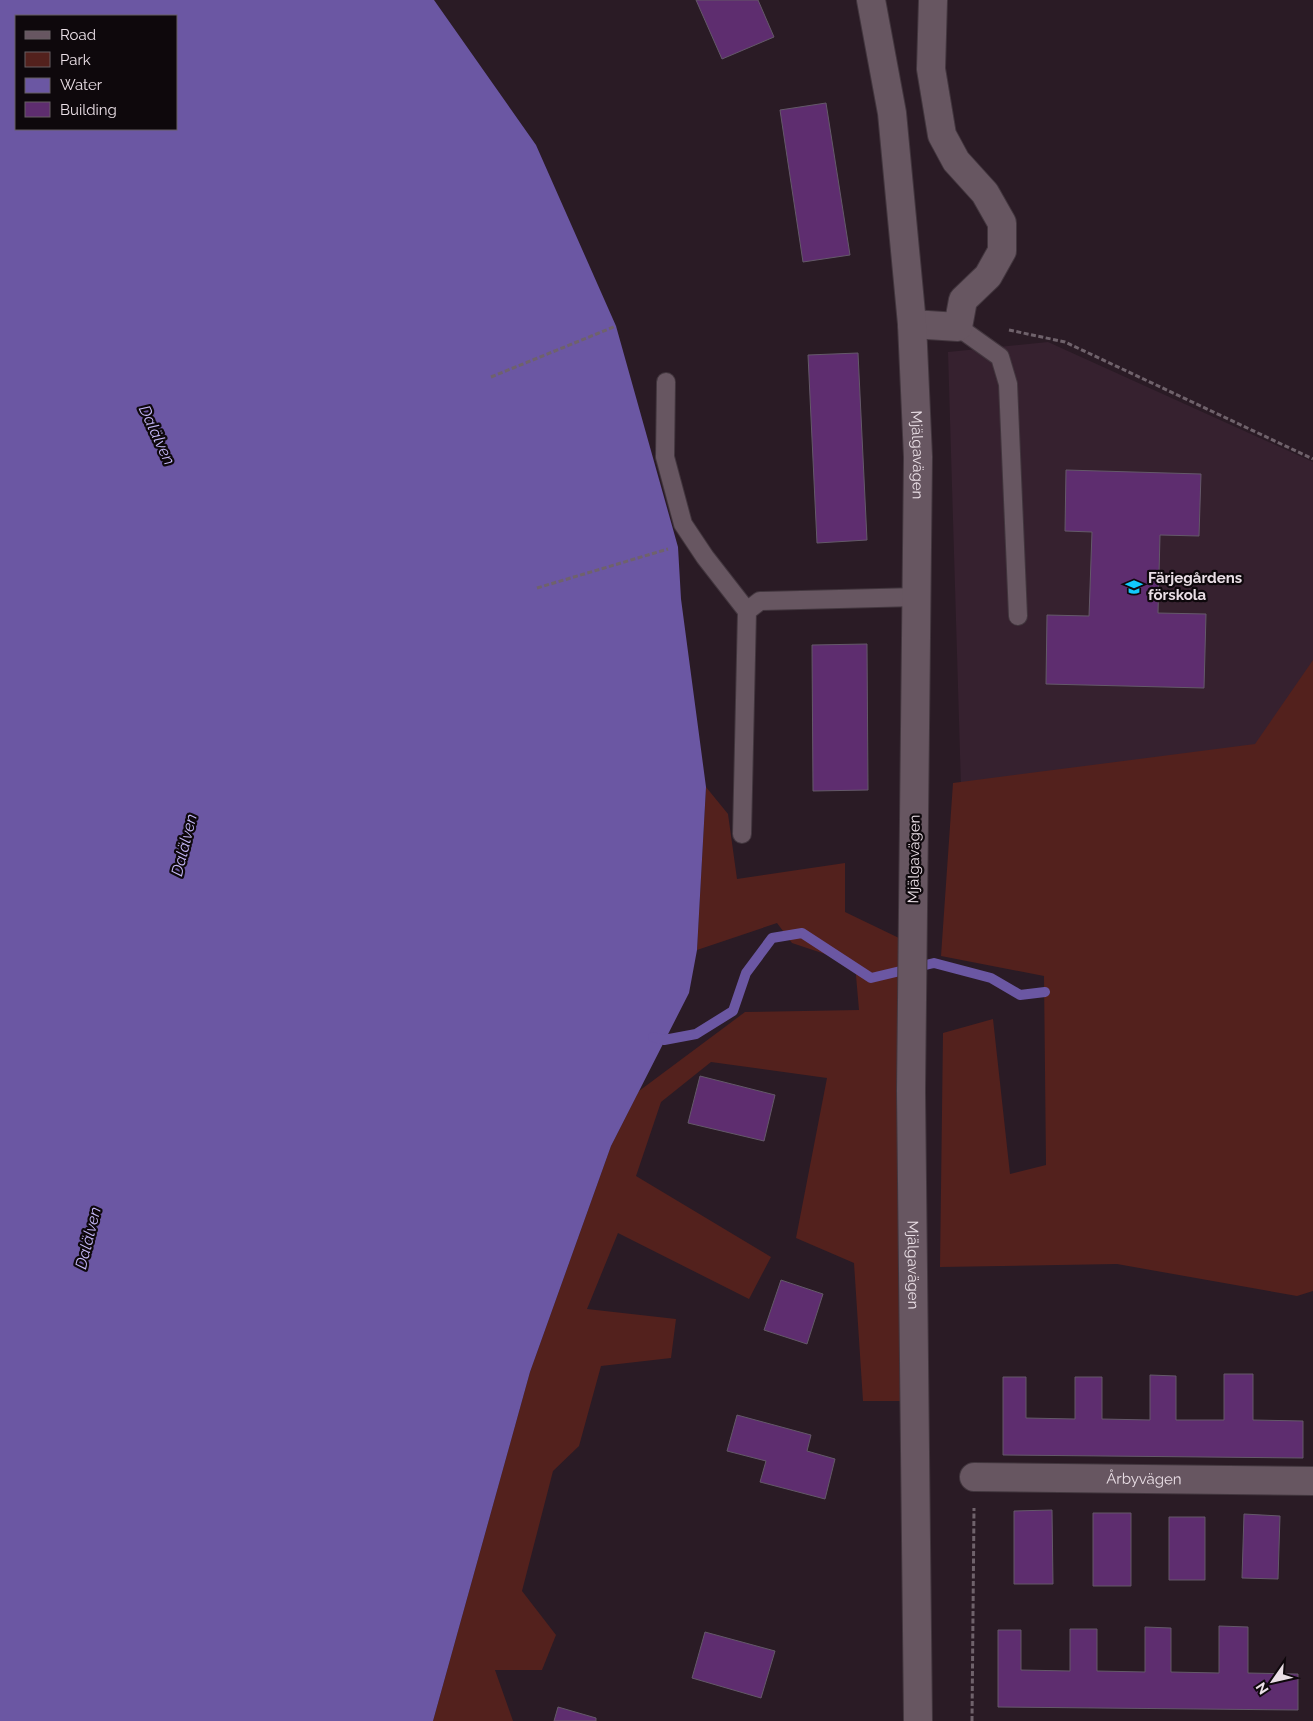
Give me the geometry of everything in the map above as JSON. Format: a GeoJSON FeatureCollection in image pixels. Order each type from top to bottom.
{"type":"FeatureCollection","features":[{"type":"Feature","properties":{"kind":"street","name":"Mjälgavägen"},"geometry":{"type":"LineString","coordinates":[[871,0],[892,113],[912,324],[918,457],[911,1091],[918,1721]]}},
{"type":"Feature","properties":{"kind":"street"},"geometry":{"type":"LineString","coordinates":[[912,324],[958,327],[962,300],[988,276],[1002,251],[1002,223],[985,193],[956,161],[942,135],[931,69],[933,0]]}},
{"type":"Feature","properties":{"kind":"street","name":"Årbyvägen"},"geometry":{"type":"LineString","coordinates":[[974,1477],[1313,1481]]}},
{"type":"Feature","properties":{"kind":"lane"},"geometry":{"type":"LineString","coordinates":[[958,327],[1000,357],[1008,384],[1018,616]]}},
{"type":"Feature","properties":{"kind":"lane"},"geometry":{"type":"LineString","coordinates":[[666,382],[665,457],[683,524],[747,611],[742,834]]}},
{"type":"Feature","properties":{"kind":"lane"},"geometry":{"type":"LineString","coordinates":[[747,611],[760,600],[917,597]]}},
{"type":"Feature","properties":{"kind":"path"},"geometry":{"type":"LineString","coordinates":[[491,377],[616,326]]}},
{"type":"Feature","properties":{"kind":"path"},"geometry":{"type":"LineString","coordinates":[[1005,330],[1065,342],[1313,459]]}},
{"type":"Feature","properties":{"kind":"path"},"geometry":{"type":"LineString","coordinates":[[537,588],[668,549]]}},
{"type":"Feature","properties":{"kind":"path"},"geometry":{"type":"LineString","coordinates":[[972,1721],[974,1477]]}},
{"type":"Feature","properties":{"kind":"shaded area","name":"Färjegårdens förskola"},"geometry":{"type":"Polygon","coordinates":[[[1048,342],[1313,462],[1313,712],[1277,778],[962,821],[948,352],[1048,342]]]}},
{"type":"Feature","properties":{"kind":"green space"},"geometry":{"type":"Polygon","coordinates":[[[1313,660],[1313,1291],[1297,1296],[1117,1264],[940,1267],[943,1033],[993,1019],[1010,1174],[1046,1165],[1044,976],[941,956],[953,783],[1255,744],[1313,660]]]}},
{"type":"Feature","properties":{"kind":"green space"},"geometry":{"type":"Polygon","coordinates":[[[706,787],[728,814],[737,879],[845,863],[845,912],[899,938],[901,1401],[863,1401],[854,1263],[796,1238],[827,1078],[711,1062],[661,1102],[636,1176],[771,1257],[749,1299],[618,1233],[587,1309],[676,1319],[671,1358],[601,1366],[579,1446],[553,1471],[522,1591],[556,1635],[542,1670],[495,1670],[513,1721],[433,1721],[530,1372],[611,1146],[639,1091],[745,1012],[859,1010],[855,964],[792,943],[777,923],[697,950],[706,787]]]}},
{"type":"Feature","properties":{"kind":"water","name":"Dalälven"},"geometry":{"type":"Polygon","coordinates":[[[0,0],[434,0],[536,145],[616,326],[678,547],[681,599],[706,787],[697,950],[689,993],[611,1146],[530,1372],[433,1721],[0,1721],[0,0]]]}},
{"type":"Feature","properties":{"kind":"building"},"geometry":{"type":"Polygon","coordinates":[[[696,0],[758,0],[774,37],[722,59],[696,0]]]}},
{"type":"Feature","properties":{"kind":"building"},"geometry":{"type":"Polygon","coordinates":[[[826,103],[850,255],[803,262],[780,110],[826,103]]]}},
{"type":"Feature","properties":{"kind":"building"},"geometry":{"type":"Polygon","coordinates":[[[858,353],[867,540],[817,543],[808,355],[858,353]]]}},
{"type":"Feature","properties":{"kind":"building"},"geometry":{"type":"Polygon","coordinates":[[[1066,470],[1201,474],[1199,536],[1160,535],[1158,613],[1206,614],[1204,688],[1046,684],[1047,615],[1089,616],[1092,532],[1065,531],[1066,470]]]}},
{"type":"Feature","properties":{"kind":"building"},"geometry":{"type":"Polygon","coordinates":[[[867,644],[868,790],[813,791],[812,645],[867,644]]]}},
{"type":"Feature","properties":{"kind":"building"},"geometry":{"type":"Polygon","coordinates":[[[700,1076],[775,1095],[764,1141],[688,1123],[700,1076]]]}},
{"type":"Feature","properties":{"kind":"building"},"geometry":{"type":"Polygon","coordinates":[[[781,1280],[823,1294],[807,1344],[764,1330],[781,1280]]]}},
{"type":"Feature","properties":{"kind":"building"},"geometry":{"type":"Polygon","coordinates":[[[1224,1374],[1253,1374],[1253,1420],[1303,1421],[1303,1458],[1003,1455],[1003,1377],[1026,1377],[1026,1418],[1075,1419],[1075,1377],[1102,1377],[1102,1419],[1150,1420],[1150,1375],[1176,1376],[1176,1420],[1224,1420],[1224,1374]]]}},
{"type":"Feature","properties":{"kind":"building"},"geometry":{"type":"Polygon","coordinates":[[[737,1415],[811,1435],[807,1451],[835,1459],[825,1499],[760,1482],[766,1461],[727,1451],[737,1415]]]}},
{"type":"Feature","properties":{"kind":"building"},"geometry":{"type":"Polygon","coordinates":[[[1052,1510],[1053,1584],[1014,1584],[1014,1511],[1052,1510]]]}},
{"type":"Feature","properties":{"kind":"building"},"geometry":{"type":"Polygon","coordinates":[[[1093,1513],[1131,1513],[1131,1586],[1093,1586],[1093,1513]]]}},
{"type":"Feature","properties":{"kind":"building"},"geometry":{"type":"Polygon","coordinates":[[[1244,1514],[1280,1516],[1278,1579],[1242,1578],[1244,1514]]]}},
{"type":"Feature","properties":{"kind":"building"},"geometry":{"type":"Polygon","coordinates":[[[1169,1517],[1205,1517],[1205,1580],[1169,1580],[1169,1517]]]}},
{"type":"Feature","properties":{"kind":"building"},"geometry":{"type":"Polygon","coordinates":[[[1219,1626],[1248,1627],[1248,1673],[1298,1674],[1298,1710],[998,1707],[998,1630],[1021,1630],[1021,1670],[1070,1671],[1070,1629],[1097,1629],[1097,1671],[1145,1672],[1145,1627],[1171,1628],[1171,1672],[1219,1673],[1219,1626]]]}},
{"type":"Feature","properties":{"kind":"building"},"geometry":{"type":"Polygon","coordinates":[[[705,1632],[775,1651],[761,1698],[692,1678],[705,1632]]]}},
{"type":"Feature","properties":{"kind":"building"},"geometry":{"type":"Polygon","coordinates":[[[558,1707],[596,1718],[596,1721],[554,1721],[558,1707]]]}},
{"type":"Feature","properties":{"kind":"waterway"},"geometry":{"type":"LineString","coordinates":[[653,1037],[664,1040],[696,1034],[733,1011],[746,973],[772,938],[802,933],[871,978],[934,963],[991,978],[1020,995],[1045,992]]}},
{"type":"Feature","properties":{"kind":"place","name":"Färjegårdens förskola"},"geometry":{"type":"Point","coordinates":[1134,587]}}]}
